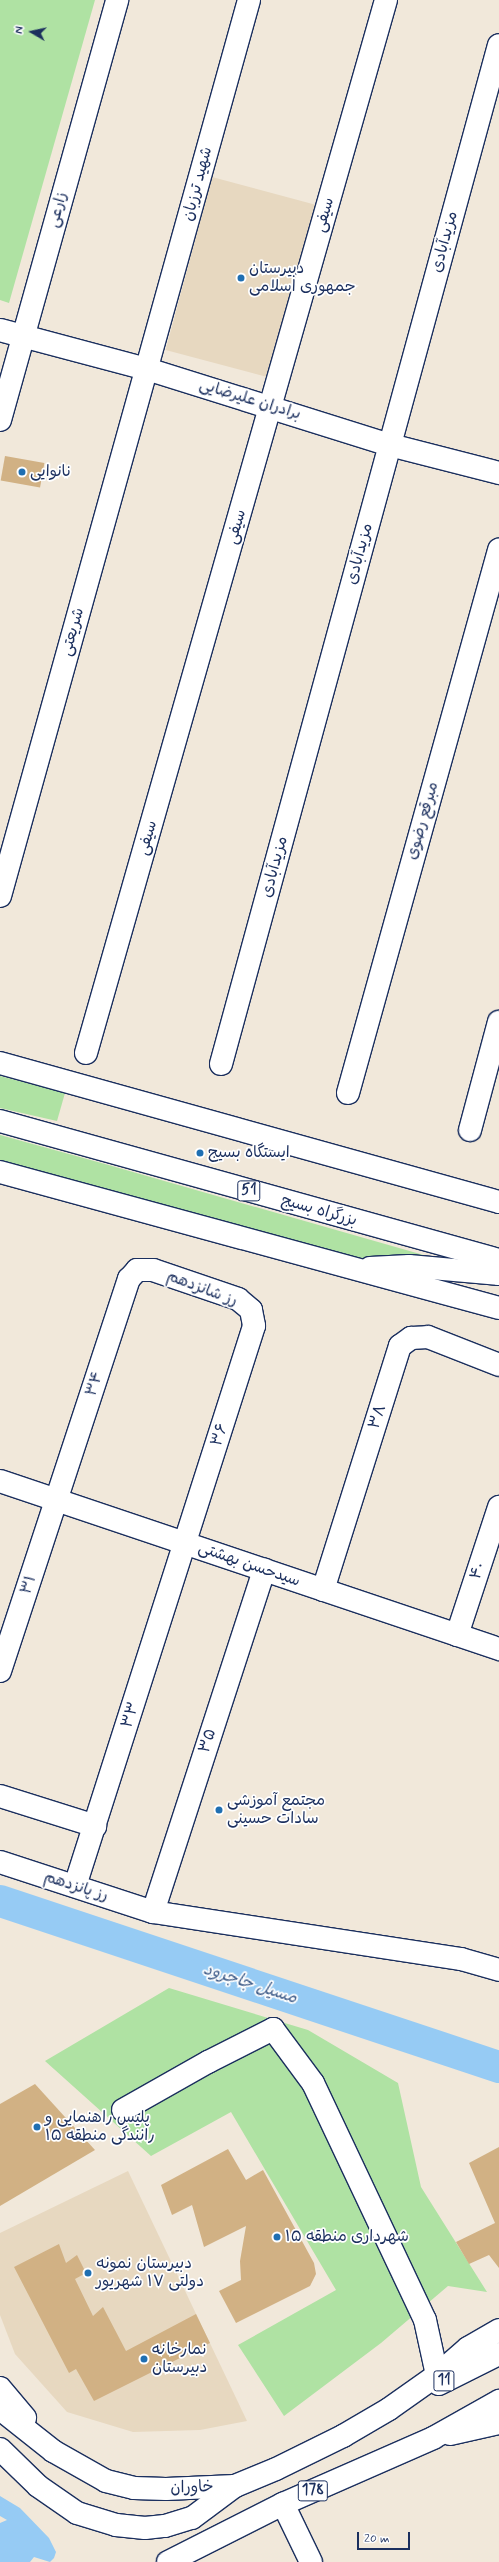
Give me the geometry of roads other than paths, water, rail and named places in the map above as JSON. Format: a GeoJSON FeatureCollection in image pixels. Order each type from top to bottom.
{"type":"FeatureCollection","features":[{"type":"Feature","properties":{"kind":"main road","name":"زارعی"},"geometry":{"type":"LineString","coordinates":[[0,420],[117,0]]}},
{"type":"Feature","properties":{"kind":"main road","name":"شهید ترزبان"},"geometry":{"type":"LineString","coordinates":[[147,369],[249,0]]}},
{"type":"Feature","properties":{"kind":"main road","name":"سیفی"},"geometry":{"type":"LineString","coordinates":[[86,1053],[386,0]]}},
{"type":"Feature","properties":{"kind":"main road","name":"مزیدآبادی"},"geometry":{"type":"LineString","coordinates":[[221,1064],[499,45]]}},
{"type":"Feature","properties":{"kind":"main road","name":"برادران علیرضایی"},"geometry":{"type":"LineString","coordinates":[[0,330],[147,369],[271,406],[390,445],[499,473]]}},
{"type":"Feature","properties":{"kind":"main road","name":"شریعتی"},"geometry":{"type":"LineString","coordinates":[[0,896],[147,369]]}},
{"type":"Feature","properties":{"kind":"main road","name":"مبرقع رضوی"},"geometry":{"type":"LineString","coordinates":[[348,1093],[499,550]]}},
{"type":"Feature","properties":{"kind":"main road"},"geometry":{"type":"LineString","coordinates":[[470,1130],[499,1022]]}},
{"type":"Feature","properties":{"kind":"main road"},"geometry":{"type":"LineString","coordinates":[[0,1064],[499,1202]]}},
{"type":"Feature","properties":{"kind":"main road","name":"بزرگراه بسیج"},"geometry":{"type":"LineString","coordinates":[[0,1121],[499,1260]]}},
{"type":"Feature","properties":{"kind":"main road"},"geometry":{"type":"LineString","coordinates":[[0,1172],[351,1269],[499,1308]]}},
{"type":"Feature","properties":{"kind":"main road"},"geometry":{"type":"LineString","coordinates":[[351,1269],[409,1266],[499,1274]]}},
{"type":"Feature","properties":{"kind":"main road","name":"رز شانزدهم"},"geometry":{"type":"LineString","coordinates":[[137,1270],[153,1270],[238,1300],[251,1310],[254,1326]]}},
{"type":"Feature","properties":{"kind":"main road","name":"۳۴"},"geometry":{"type":"LineString","coordinates":[[57,1500],[129,1279],[137,1270]]}},
{"type":"Feature","properties":{"kind":"main road","name":"۳۶"},"geometry":{"type":"LineString","coordinates":[[186,1544],[254,1326]]}},
{"type":"Feature","properties":{"kind":"main road","name":"۳۸"},"geometry":{"type":"LineString","coordinates":[[323,1590],[400,1346],[411,1338],[428,1337],[499,1365]]}},
{"type":"Feature","properties":{"kind":"main road","name":"سیدحسن بهشتی"},"geometry":{"type":"LineString","coordinates":[[0,1481],[499,1649]]}},
{"type":"Feature","properties":{"kind":"main road","name":"۳۱"},"geometry":{"type":"LineString","coordinates":[[0,1671],[57,1500]]}},
{"type":"Feature","properties":{"kind":"main road","name":"۴۰"},"geometry":{"type":"LineString","coordinates":[[457,1635],[499,1507]]}},
{"type":"Feature","properties":{"kind":"main road","name":"۳۳"},"geometry":{"type":"LineString","coordinates":[[75,1886],[186,1544]]}},
{"type":"Feature","properties":{"kind":"main road","name":"۳۵"},"geometry":{"type":"LineString","coordinates":[[153,1912],[264,1570]]}},
{"type":"Feature","properties":{"kind":"main road"},"geometry":{"type":"LineString","coordinates":[[0,1796],[95,1826]]}},
{"type":"Feature","properties":{"kind":"main road","name":"رز پانزدهم"},"geometry":{"type":"LineString","coordinates":[[0,1862],[153,1912],[461,1959],[499,1970]]}},
{"type":"Feature","properties":{"kind":"main road"},"geometry":{"type":"LineString","coordinates":[[123,2110],[208,2062],[273,2029],[313,2083],[425,2320],[437,2375]]}},
{"type":"Feature","properties":{"kind":"main road"},"geometry":{"type":"LineString","coordinates":[[389,2408],[437,2375],[468,2348],[499,2330]]}},
{"type":"Feature","properties":{"kind":"main road","name":"11"},"geometry":{"type":"LineString","coordinates":[[389,2408],[499,2354]]}},
{"type":"Feature","properties":{"kind":"main road"},"geometry":{"type":"LineString","coordinates":[[0,2388],[53,2451]]}},
{"type":"Feature","properties":{"kind":"main road"},"geometry":{"type":"LineString","coordinates":[[433,2438],[499,2401]]}},
{"type":"Feature","properties":{"kind":"main road","name":"خاوران"},"geometry":{"type":"LineString","coordinates":[[0,2409],[53,2451],[106,2481],[134,2488],[196,2489],[235,2486],[276,2470],[343,2436],[389,2408]]}},
{"type":"Feature","properties":{"kind":"main road"},"geometry":{"type":"LineString","coordinates":[[433,2438],[499,2423]]}},
{"type":"Feature","properties":{"kind":"main road","name":"178"},"geometry":{"type":"LineString","coordinates":[[168,2562],[195,2547],[283,2504],[433,2438]]}},
{"type":"Feature","properties":{"kind":"main road"},"geometry":{"type":"LineString","coordinates":[[0,2449],[38,2486],[77,2513],[116,2525],[145,2528],[165,2526],[192,2518],[235,2486]]}},
{"type":"Feature","properties":{"kind":"main road"},"geometry":{"type":"LineString","coordinates":[[283,2504],[312,2562]]}},
{"type":"Feature","properties":{"kind":"main road","name":"178"},"geometry":{"type":"LineString","coordinates":[[156,2562],[195,2547]]}},
{"type":"Feature","properties":{"kind":"water"},"geometry":{"type":"Polygon","coordinates":[[[0,2496],[20,2508],[49,2538],[56,2552],[54,2558],[50,2562],[34,2557],[30,2562],[0,2562],[0,2523],[7,2520],[0,2516],[0,2496]]]}},
{"type":"Feature","properties":{"kind":"waterway","name":"مسیل جاجرود"},"geometry":{"type":"LineString","coordinates":[[0,1901],[499,2067]]}},
{"type":"Feature","properties":{"kind":"place","name":"دبیرستان جمهوری اسلامی"},"geometry":{"type":"Point","coordinates":[241,278]}},
{"type":"Feature","properties":{"kind":"place","name":"نانوایی"},"geometry":{"type":"Point","coordinates":[22,472]}},
{"type":"Feature","properties":{"kind":"place","name":"ایستگاه بسیج"},"geometry":{"type":"Point","coordinates":[200,1153]}},
{"type":"Feature","properties":{"kind":"place","name":"مجتمع آموزشی سادات حسینی"},"geometry":{"type":"Point","coordinates":[219,1810]}},
{"type":"Feature","properties":{"kind":"place","name":"پلیس راهنمایی و رانندگی منطقه ۱۵"},"geometry":{"type":"Point","coordinates":[37,2127]}},
{"type":"Feature","properties":{"kind":"place","name":"شهرداری منطقه ۱۵"},"geometry":{"type":"Point","coordinates":[277,2237]}},
{"type":"Feature","properties":{"kind":"place","name":"دبیرستان نمونه دولتی ۱۷ شهریور"},"geometry":{"type":"Point","coordinates":[88,2273]}},
{"type":"Feature","properties":{"kind":"place","name":"نمارخانه دبیرستان"},"geometry":{"type":"Point","coordinates":[144,2359]}}]}
